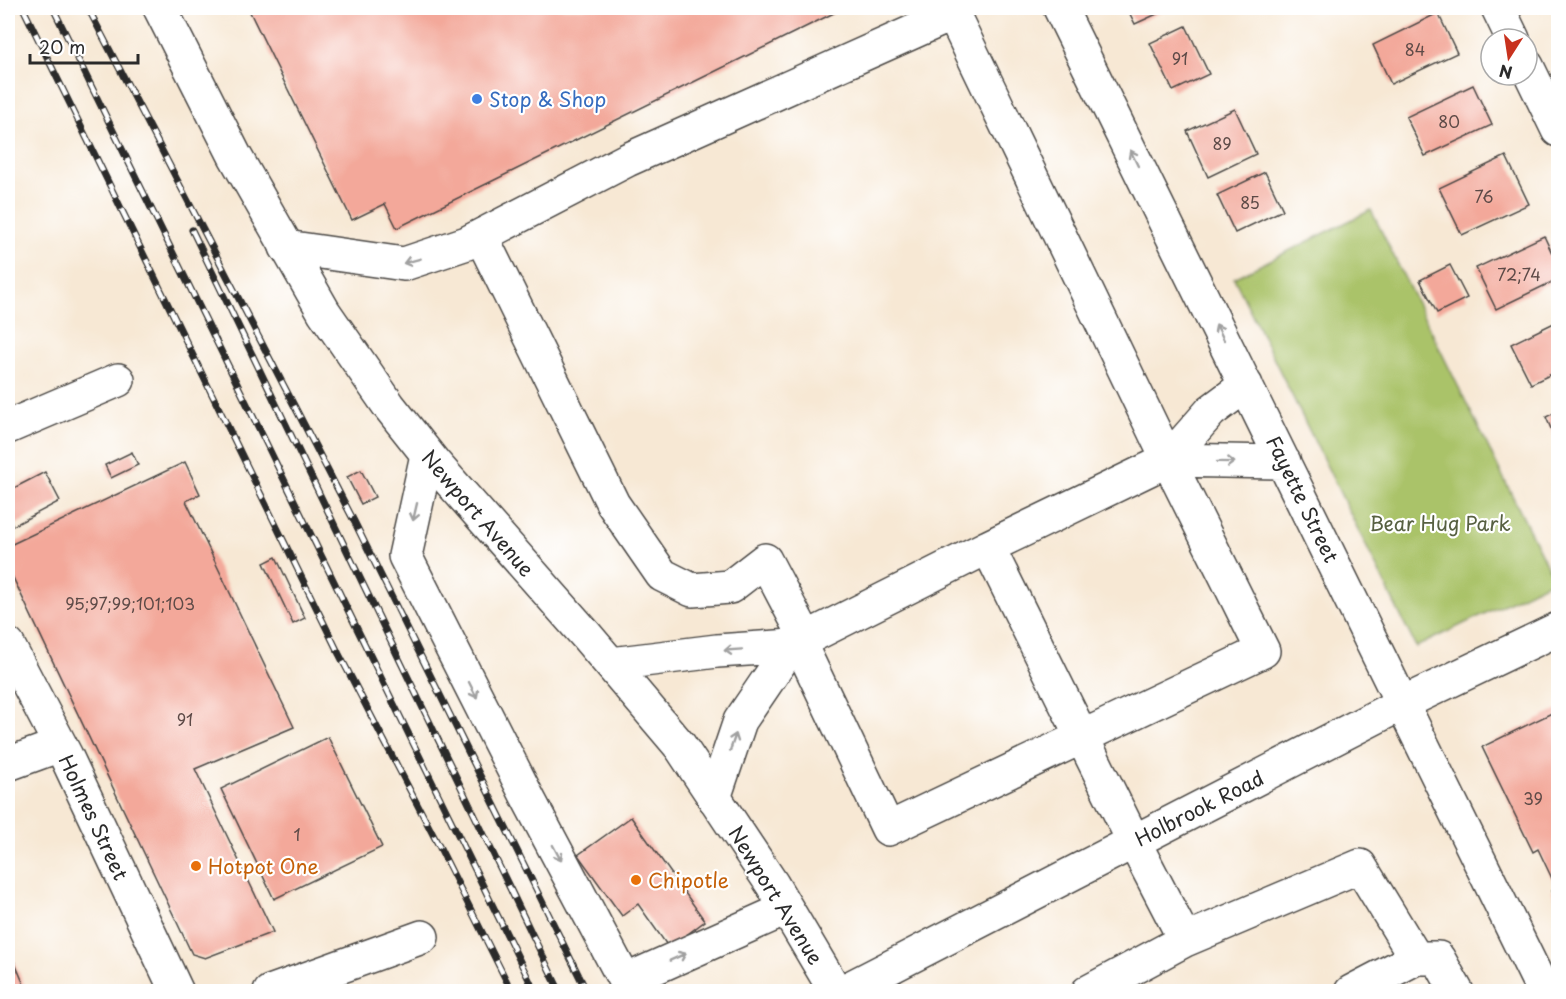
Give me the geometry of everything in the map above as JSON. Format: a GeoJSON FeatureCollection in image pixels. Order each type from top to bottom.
{"type":"FeatureCollection","features":[{"type":"Feature","properties":{"kind":"street","name":"Newport Avenue"},"geometry":{"type":"LineString","coordinates":[[160,8],[234,156],[324,312],[390,406],[428,455],[680,746],[772,884],[836,992]]}},
{"type":"Feature","properties":{"kind":"street","name":"Fayette Street"},"geometry":{"type":"LineString","coordinates":[[1060,8],[1544,992]]}},
{"type":"Feature","properties":{"kind":"street"},"geometry":{"type":"LineString","coordinates":[[1498,8],[1507,27]]}},
{"type":"Feature","properties":{"kind":"street"},"geometry":{"type":"LineString","coordinates":[[286,247],[404,264],[474,240],[627,160],[953,14],[1168,460],[1263,651],[888,829],[799,642],[765,560],[730,587],[693,590],[662,575],[613,504],[474,240]]}},
{"type":"Feature","properties":{"kind":"street"},"geometry":{"type":"LineString","coordinates":[[1537,87],[1558,130]]}},
{"type":"Feature","properties":{"kind":"street"},"geometry":{"type":"LineString","coordinates":[[8,427],[118,380]]}},
{"type":"Feature","properties":{"kind":"street"},"geometry":{"type":"LineString","coordinates":[[611,664],[799,642],[1168,460],[1211,411],[1246,385]]}},
{"type":"Feature","properties":{"kind":"street"},"geometry":{"type":"LineString","coordinates":[[428,455],[405,556],[530,802],[625,981],[786,909]]}},
{"type":"Feature","properties":{"kind":"street"},"geometry":{"type":"LineString","coordinates":[[1168,460],[1284,462]]}},
{"type":"Feature","properties":{"kind":"street"},"geometry":{"type":"LineString","coordinates":[[988,547],[1185,940]]}},
{"type":"Feature","properties":{"kind":"street","name":"Holbrook Road"},"geometry":{"type":"LineString","coordinates":[[842,992],[1403,703],[1558,629]]}},
{"type":"Feature","properties":{"kind":"street"},"geometry":{"type":"LineString","coordinates":[[714,798],[740,721],[799,642]]}},
{"type":"Feature","properties":{"kind":"street","name":"Holmes Street"},"geometry":{"type":"LineString","coordinates":[[9,651],[60,745],[177,992]]}},
{"type":"Feature","properties":{"kind":"street"},"geometry":{"type":"LineString","coordinates":[[8,764],[60,745]]}},
{"type":"Feature","properties":{"kind":"street"},"geometry":{"type":"LineString","coordinates":[[1088,992],[1185,940],[1360,866],[1416,958]]}},
{"type":"Feature","properties":{"kind":"street"},"geometry":{"type":"LineString","coordinates":[[270,992],[422,937]]}},
{"type":"Feature","properties":{"kind":"street"},"geometry":{"type":"LineString","coordinates":[[1351,992],[1416,958],[1438,958],[1457,992]]}},
{"type":"Feature","properties":{"kind":"green space","name":"Bear Hug Park"},"geometry":{"type":"Polygon","coordinates":[[[1371,210],[1554,580],[1416,647],[1234,278],[1371,210]]]}},
{"type":"Feature","properties":{"kind":"building","name":"Stop & Shop"},"geometry":{"type":"Polygon","coordinates":[[[248,8],[844,8],[397,228],[385,204],[352,220],[248,8]]]}},
{"type":"Feature","properties":{"kind":"building"},"geometry":{"type":"Polygon","coordinates":[[[1127,8],[1170,8],[1135,24],[1127,8]]]}},
{"type":"Feature","properties":{"kind":"building"},"geometry":{"type":"Polygon","coordinates":[[[1438,13],[1457,53],[1391,84],[1373,45],[1438,13]]]}},
{"type":"Feature","properties":{"kind":"building"},"geometry":{"type":"Polygon","coordinates":[[[1186,26],[1209,74],[1173,91],[1150,43],[1186,26]]]}},
{"type":"Feature","properties":{"kind":"building"},"geometry":{"type":"Polygon","coordinates":[[[1473,85],[1492,125],[1425,156],[1406,117],[1473,85]]]}},
{"type":"Feature","properties":{"kind":"building"},"geometry":{"type":"Polygon","coordinates":[[[1235,109],[1256,154],[1208,177],[1187,131],[1235,109]]]}},
{"type":"Feature","properties":{"kind":"building"},"geometry":{"type":"Polygon","coordinates":[[[1506,156],[1529,204],[1462,235],[1439,188],[1506,156]]]}},
{"type":"Feature","properties":{"kind":"building"},"geometry":{"type":"Polygon","coordinates":[[[1265,172],[1283,210],[1235,233],[1217,195],[1265,172]]]}},
{"type":"Feature","properties":{"kind":"building"},"geometry":{"type":"Polygon","coordinates":[[[1544,236],[1558,266],[1558,279],[1496,309],[1476,268],[1544,236]]]}},
{"type":"Feature","properties":{"kind":"building"},"geometry":{"type":"Polygon","coordinates":[[[1450,265],[1467,298],[1437,313],[1420,280],[1450,265]]]}},
{"type":"Feature","properties":{"kind":"building"},"geometry":{"type":"Polygon","coordinates":[[[1558,321],[1558,371],[1531,384],[1511,344],[1558,321]]]}},
{"type":"Feature","properties":{"kind":"building"},"geometry":{"type":"Polygon","coordinates":[[[1558,411],[1558,445],[1546,417],[1558,411]]]}},
{"type":"Feature","properties":{"kind":"building"},"geometry":{"type":"Polygon","coordinates":[[[132,452],[138,465],[111,478],[105,465],[132,452]]]}},
{"type":"Feature","properties":{"kind":"building"},"geometry":{"type":"Polygon","coordinates":[[[185,462],[200,494],[186,501],[294,727],[195,769],[273,932],[205,958],[192,954],[8,567],[8,546],[185,462]]]}},
{"type":"Feature","properties":{"kind":"building"},"geometry":{"type":"Polygon","coordinates":[[[361,470],[375,497],[361,504],[347,477],[361,470]]]}},
{"type":"Feature","properties":{"kind":"building"},"geometry":{"type":"Polygon","coordinates":[[[45,472],[60,501],[13,526],[8,514],[8,491],[45,472]]]}},
{"type":"Feature","properties":{"kind":"building"},"geometry":{"type":"Polygon","coordinates":[[[276,557],[305,618],[293,624],[264,563],[276,557]]]}},
{"type":"Feature","properties":{"kind":"building"},"geometry":{"type":"Polygon","coordinates":[[[1558,710],[1558,905],[1552,891],[1557,889],[1538,849],[1533,852],[1482,747],[1558,710]]]}},
{"type":"Feature","properties":{"kind":"building"},"geometry":{"type":"Polygon","coordinates":[[[328,737],[382,847],[274,899],[221,789],[328,737]]]}},
{"type":"Feature","properties":{"kind":"building","name":"Chipotle"},"geometry":{"type":"Polygon","coordinates":[[[631,817],[705,921],[669,948],[638,904],[622,916],[578,855],[631,817]]]}},
{"type":"Feature","properties":{"kind":"building"},"geometry":{"type":"Polygon","coordinates":[[[9,949],[27,992],[8,992],[9,949]]]}},
{"type":"Feature","properties":{"kind":"railway"},"geometry":{"type":"LineString","coordinates":[[23,8],[339,654],[512,992]]}},
{"type":"Feature","properties":{"kind":"railway"},"geometry":{"type":"LineString","coordinates":[[53,8],[535,992]]}},
{"type":"Feature","properties":{"kind":"railway"},"geometry":{"type":"LineString","coordinates":[[88,8],[354,521],[587,992]]}},
{"type":"Feature","properties":{"kind":"railway"},"geometry":{"type":"LineString","coordinates":[[192,230],[560,992]]}},
{"type":"Feature","properties":{"kind":"place","name":"Stop & Shop"},"geometry":{"type":"Point","coordinates":[477,99]}},
{"type":"Feature","properties":{"kind":"place","name":"Hotpot One"},"geometry":{"type":"Point","coordinates":[196,866]}},
{"type":"Feature","properties":{"kind":"place","name":"Chipotle"},"geometry":{"type":"Point","coordinates":[636,880]}}]}
